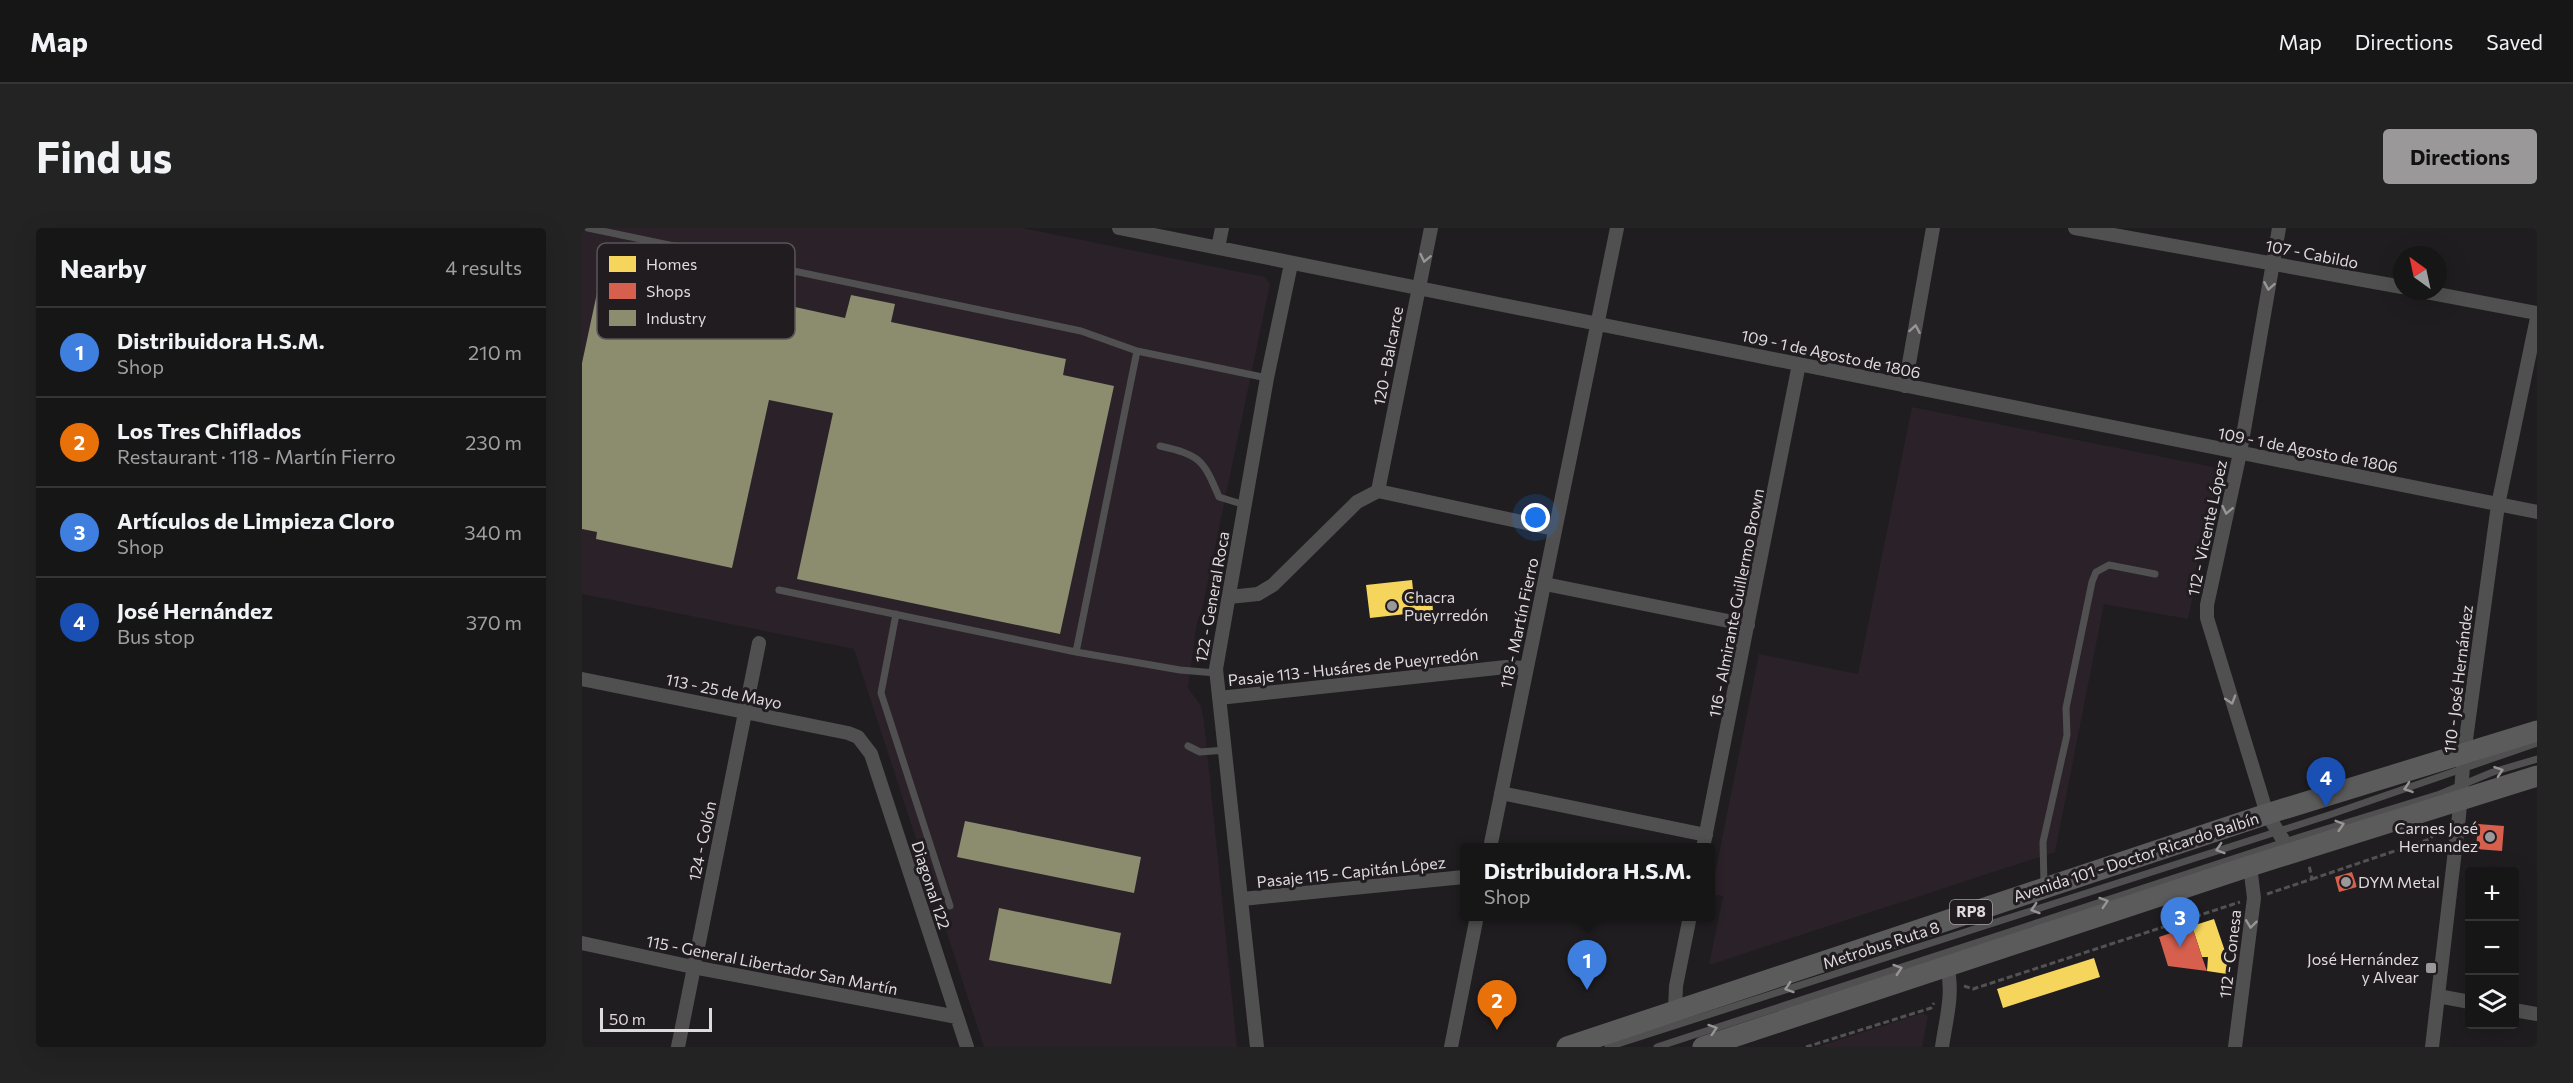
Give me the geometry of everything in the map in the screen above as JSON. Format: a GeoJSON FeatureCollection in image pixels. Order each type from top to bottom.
{"type":"FeatureCollection","features":[{"type":"Feature","properties":{"kind":"main road","name":"Avenida 101 - Doctor Ricardo Balbín"},"geometry":{"type":"LineString","coordinates":[[1567,1047],[2044,888],[2271,822],[2464,761],[2537,731]]}},
{"type":"Feature","properties":{"kind":"main road"},"geometry":{"type":"LineString","coordinates":[[1703,1047],[2250,866],[2296,848],[2461,793],[2537,776]]}},
{"type":"Feature","properties":{"kind":"street","name":"109 - 1 de Agosto de 1806"},"geometry":{"type":"LineString","coordinates":[[1119,228],[2537,512]]}},
{"type":"Feature","properties":{"kind":"street"},"geometry":{"type":"LineString","coordinates":[[1218,248],[1222,228]]}},
{"type":"Feature","properties":{"kind":"street","name":"120 - Balcarce"},"geometry":{"type":"LineString","coordinates":[[1378,491],[1431,228]]}},
{"type":"Feature","properties":{"kind":"street","name":"118 - Martín Fierro"},"geometry":{"type":"LineString","coordinates":[[1491,843],[1617,228]]}},
{"type":"Feature","properties":{"kind":"street"},"geometry":{"type":"LineString","coordinates":[[1905,386],[1933,228]]}},
{"type":"Feature","properties":{"kind":"street","name":"107 - Cabildo"},"geometry":{"type":"LineString","coordinates":[[2075,228],[2393,285]]}},
{"type":"Feature","properties":{"kind":"street","name":"112 - Vicente López"},"geometry":{"type":"LineString","coordinates":[[2279,228],[2240,453],[2207,605],[2207,618],[2271,822],[2296,848]]}},
{"type":"Feature","properties":{"kind":"street","name":"122 - General Roca"},"geometry":{"type":"LineString","coordinates":[[1257,1047],[1216,673],[1217,656],[1267,378],[1291,264]]}},
{"type":"Feature","properties":{"kind":"street"},"geometry":{"type":"LineString","coordinates":[[2447,296],[2537,313]]}},
{"type":"Feature","properties":{"kind":"street","name":"110 - José Hernández"},"geometry":{"type":"LineString","coordinates":[[2432,1047],[2464,761],[2498,505],[2537,318]]}},
{"type":"Feature","properties":{"kind":"street","name":"116 - Almirante Guillermo Brown"},"geometry":{"type":"LineString","coordinates":[[1705,841],[1799,364]]}},
{"type":"Feature","properties":{"kind":"street"},"geometry":{"type":"LineString","coordinates":[[1228,597],[1258,594],[1273,585],[1358,502],[1378,491],[1554,529]]}},
{"type":"Feature","properties":{"kind":"street"},"geometry":{"type":"LineString","coordinates":[[1545,584],[1748,626]]}},
{"type":"Feature","properties":{"kind":"street","name":"124 - Colón"},"geometry":{"type":"LineString","coordinates":[[678,1047],[759,643]]}},
{"type":"Feature","properties":{"kind":"street","name":"Pasaje 113 - Husáres de Pueyrredón"},"geometry":{"type":"LineString","coordinates":[[1219,698],[1506,667],[1526,668]]}},
{"type":"Feature","properties":{"kind":"street","name":"113 - 25 de Mayo"},"geometry":{"type":"LineString","coordinates":[[582,679],[848,733],[858,737]]}},
{"type":"Feature","properties":{"kind":"street","name":"Diagonal 122"},"geometry":{"type":"LineString","coordinates":[[858,737],[871,754],[967,1047]]}},
{"type":"Feature","properties":{"kind":"street"},"geometry":{"type":"LineString","coordinates":[[1502,793],[1705,841]]}},
{"type":"Feature","properties":{"kind":"street","name":"112 - Conesa"},"geometry":{"type":"LineString","coordinates":[[2235,1047],[2254,898],[2250,866]]}},
{"type":"Feature","properties":{"kind":"street","name":"Pasaje 115 - Capitán López"},"geometry":{"type":"LineString","coordinates":[[1242,899],[1460,877]]}},
{"type":"Feature","properties":{"kind":"street"},"geometry":{"type":"LineString","coordinates":[[1451,1047],[1475,921]]}},
{"type":"Feature","properties":{"kind":"street"},"geometry":{"type":"LineString","coordinates":[[1675,1010],[1676,986],[1689,921]]}},
{"type":"Feature","properties":{"kind":"street","name":"115 - General Libertador San Martín"},"geometry":{"type":"LineString","coordinates":[[582,943],[693,967],[957,1017]]}},
{"type":"Feature","properties":{"kind":"street"},"geometry":{"type":"LineString","coordinates":[[1942,1047],[1951,991],[1947,966]]}},
{"type":"Feature","properties":{"kind":"street"},"geometry":{"type":"LineString","coordinates":[[2438,996],[2465,1001]]}},
{"type":"Feature","properties":{"kind":"street"},"geometry":{"type":"LineString","coordinates":[[2519,1011],[2537,1014]]}},
{"type":"Feature","properties":{"kind":"lane"},"geometry":{"type":"LineString","coordinates":[[588,228],[660,243]]}},
{"type":"Feature","properties":{"kind":"lane"},"geometry":{"type":"LineString","coordinates":[[795,271],[1081,331],[1137,351],[1267,378]]}},
{"type":"Feature","properties":{"kind":"lane"},"geometry":{"type":"LineString","coordinates":[[1076,652],[1137,351]]}},
{"type":"Feature","properties":{"kind":"lane"},"geometry":{"type":"LineString","coordinates":[[1160,446],[1189,452],[1202,464],[1219,497],[1245,505]]}},
{"type":"Feature","properties":{"kind":"lane"},"geometry":{"type":"LineString","coordinates":[[2044,888],[2043,842],[2067,735],[2066,708],[2092,582],[2096,572],[2109,565],[2156,574]]}},
{"type":"Feature","properties":{"kind":"lane"},"geometry":{"type":"LineString","coordinates":[[779,590],[1076,652],[1180,670],[1216,673]]}},
{"type":"Feature","properties":{"kind":"lane"},"geometry":{"type":"LineString","coordinates":[[896,614],[881,693],[950,906]]}},
{"type":"Feature","properties":{"kind":"lane"},"geometry":{"type":"LineString","coordinates":[[2464,761],[2537,743]]}},
{"type":"Feature","properties":{"kind":"lane"},"geometry":{"type":"LineString","coordinates":[[1188,746],[1200,752],[1226,750]]}},
{"type":"Feature","properties":{"kind":"lane"},"geometry":{"type":"LineString","coordinates":[[2461,793],[2493,772],[2537,759]]}},
{"type":"Feature","properties":{"kind":"lane","name":"Metrobus Ruta 8"},"geometry":{"type":"LineString","coordinates":[[1608,1047],[2271,822]]}},
{"type":"Feature","properties":{"kind":"lane","name":"Metrobus Ruta 8"},"geometry":{"type":"LineString","coordinates":[[1657,1047],[2296,848]]}},
{"type":"Feature","properties":{"kind":"path"},"geometry":{"type":"LineString","coordinates":[[1806,1047],[1931,1008],[1940,994],[1965,986],[1973,989],[2430,839],[2440,826]]}},
{"type":"Feature","properties":{"kind":"path"},"geometry":{"type":"LineString","coordinates":[[2296,848],[2312,879]]}},
{"type":"Feature","properties":{"kind":"shaded area"},"geometry":{"type":"Polygon","coordinates":[[[582,228],[1022,228],[1265,277],[1270,284],[1202,610],[1197,622],[1188,688],[1201,706],[1204,721],[1237,1047],[984,1047],[854,649],[582,594],[582,228]]]}},
{"type":"Feature","properties":{"kind":"shaded area"},"geometry":{"type":"Polygon","coordinates":[[[1912,407],[2213,467],[2218,476],[2188,619],[2104,604],[2055,852],[1709,965],[1723,896],[1715,895],[1715,874],[1759,654],[1858,674],[1912,407]]]}},
{"type":"Feature","properties":{"kind":"shaded area"},"geometry":{"type":"Polygon","coordinates":[[[1923,1013],[1928,1016],[1922,1047],[1817,1047],[1923,1013]]]}},
{"type":"Feature","properties":{"kind":"building: Homes"},"geometry":{"type":"Polygon","coordinates":[[[1412,580],[1414,599],[1432,598],[1433,611],[1370,618],[1366,585],[1412,580]]]}},
{"type":"Feature","properties":{"kind":"building: Homes"},"geometry":{"type":"Polygon","coordinates":[[[2214,919],[2228,960],[2227,974],[2207,971],[2208,957],[2202,957],[2192,926],[2214,919]]]}},
{"type":"Feature","properties":{"kind":"building: Homes"},"geometry":{"type":"Polygon","coordinates":[[[2094,958],[2100,977],[2003,1008],[1997,989],[2094,958]]]}},
{"type":"Feature","properties":{"kind":"building: Shops","name":"Carnes José Hernandez"},"geometry":{"type":"Polygon","coordinates":[[[2478,824],[2504,826],[2502,851],[2476,849],[2478,824]]]}},
{"type":"Feature","properties":{"kind":"building: Shops","name":"DYM Metal"},"geometry":{"type":"Polygon","coordinates":[[[2352,872],[2357,887],[2339,892],[2335,877],[2352,872]]]}},
{"type":"Feature","properties":{"kind":"building: Shops"},"geometry":{"type":"Polygon","coordinates":[[[2192,926],[2207,971],[2168,966],[2159,937],[2192,926]]]}},
{"type":"Feature","properties":{"kind":"building: Industry"},"geometry":{"type":"Polygon","coordinates":[[[597,293],[597,339],[795,339],[795,307],[845,318],[851,295],[895,304],[891,322],[1066,359],[1063,375],[1114,386],[1060,634],[797,579],[833,413],[769,400],[732,568],[596,539],[597,532],[582,529],[582,363],[597,293]]]}},
{"type":"Feature","properties":{"kind":"building: Industry"},"geometry":{"type":"Polygon","coordinates":[[[965,821],[1141,857],[1134,893],[957,857],[965,821]]]}},
{"type":"Feature","properties":{"kind":"building: Industry"},"geometry":{"type":"Polygon","coordinates":[[[999,908],[1121,933],[1111,984],[989,960],[999,908]]]}},
{"type":"Feature","properties":{"kind":"place","name":"Chacra Pueyrredón"},"geometry":{"type":"Point","coordinates":[1392,606]}},
{"type":"Feature","properties":{"kind":"place","name":"José Hernández"},"geometry":{"type":"Point","coordinates":[2326,807]}},
{"type":"Feature","properties":{"kind":"place","name":"Carnes José Hernandez"},"geometry":{"type":"Point","coordinates":[2490,837]}},
{"type":"Feature","properties":{"kind":"place","name":"DYM Metal"},"geometry":{"type":"Point","coordinates":[2346,882]}},
{"type":"Feature","properties":{"kind":"place","name":"Artículos de Limpieza Cloro"},"geometry":{"type":"Point","coordinates":[2180,947]}},
{"type":"Feature","properties":{"kind":"place","name":"José Hernández y Alvear"},"geometry":{"type":"Point","coordinates":[2431,968]}},
{"type":"Feature","properties":{"kind":"place","name":"Distribuidora H.S.M."},"geometry":{"type":"Point","coordinates":[1587,990]}},
{"type":"Feature","properties":{"kind":"place","name":"Los Tres Chiflados"},"geometry":{"type":"Point","coordinates":[1497,1030]}}]}
